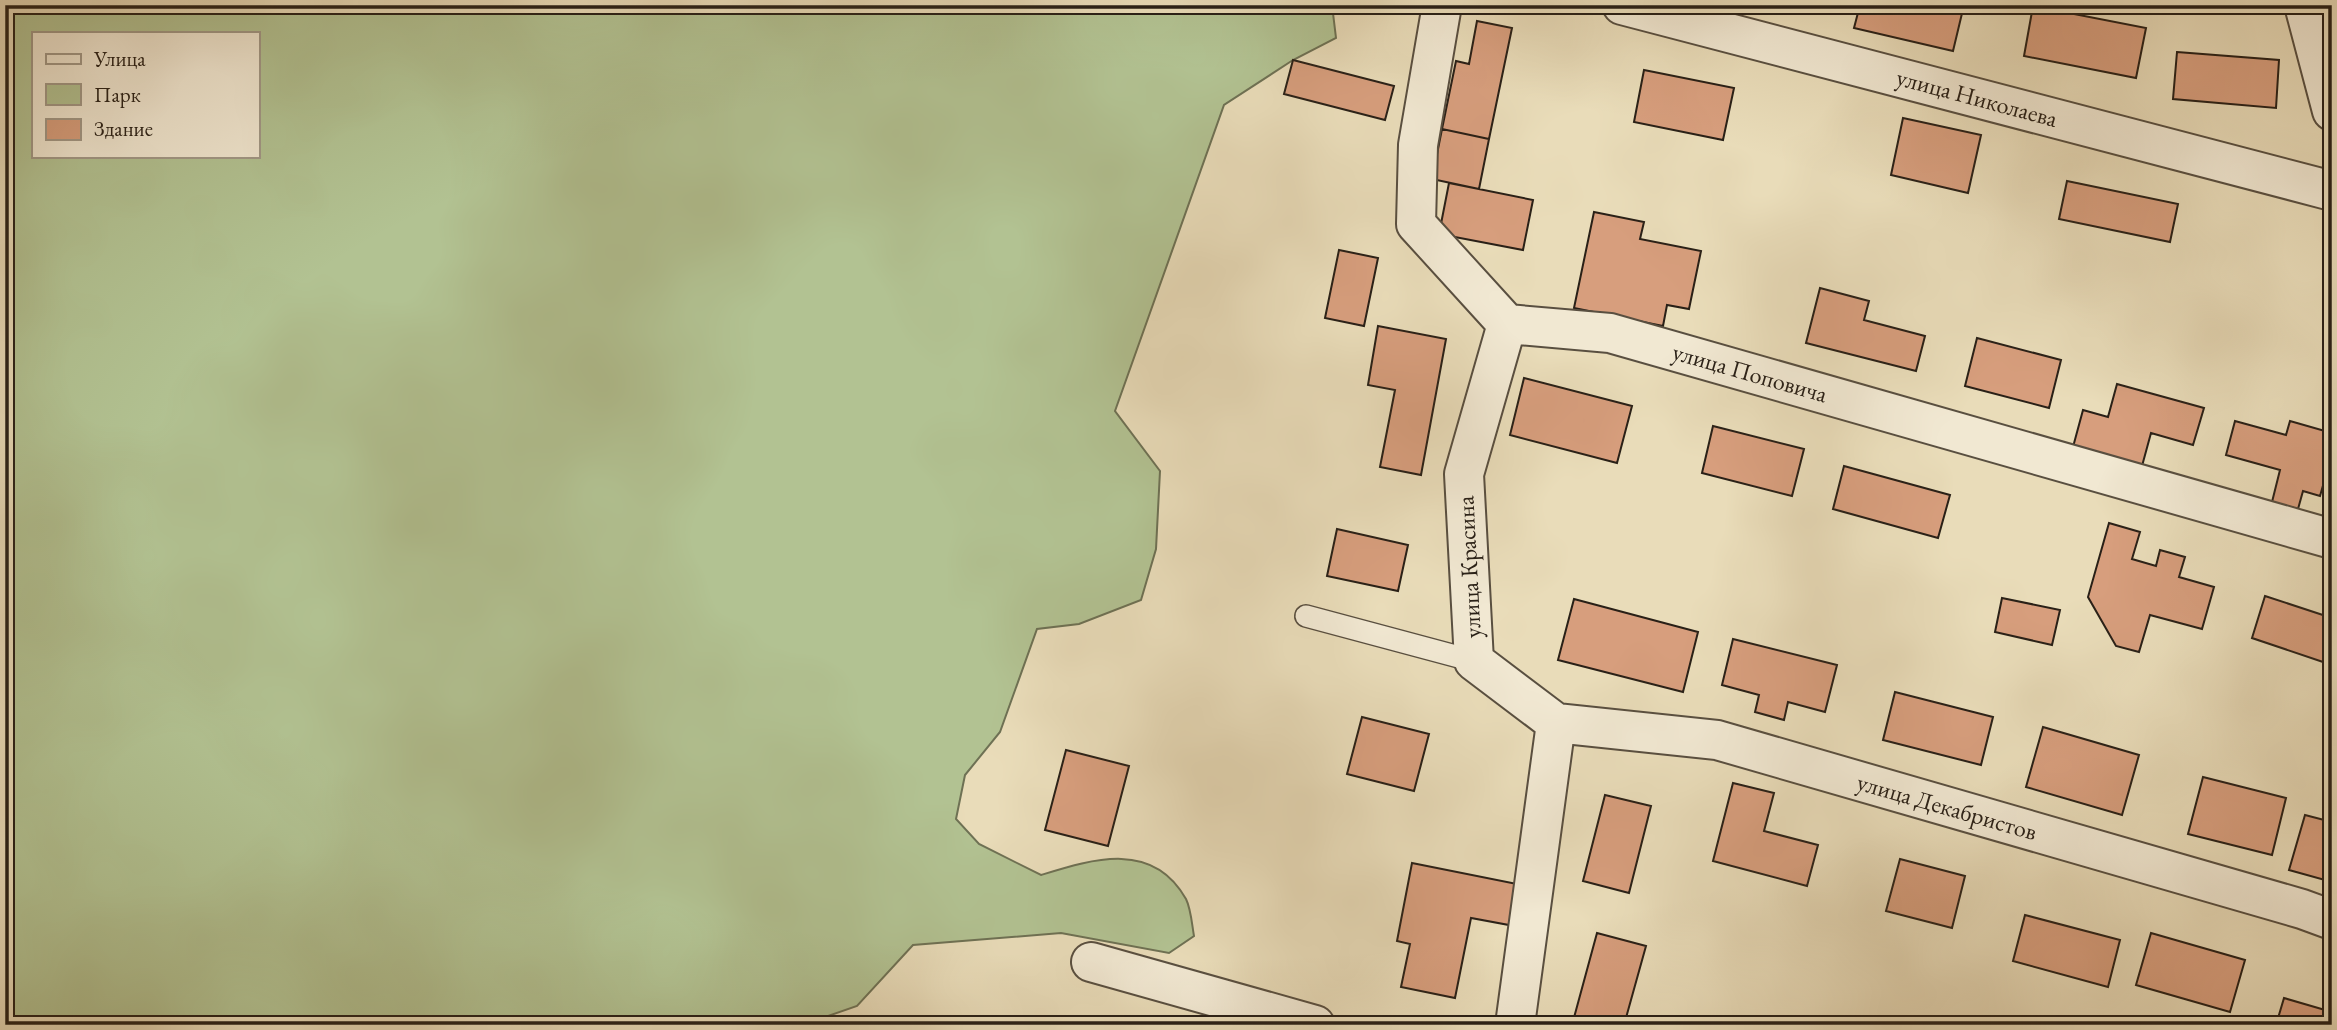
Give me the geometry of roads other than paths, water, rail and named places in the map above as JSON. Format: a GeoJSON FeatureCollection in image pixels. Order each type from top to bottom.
{"type":"FeatureCollection","features":[{"type":"Feature","properties":{"kind":"street"},"geometry":{"type":"LineString","coordinates":[[1442,5],[1418,145],[1416,224],[1507,324]]}},
{"type":"Feature","properties":{"kind":"street","name":"улица Николаева"},"geometry":{"type":"LineString","coordinates":[[1622,5],[2332,191]]}},
{"type":"Feature","properties":{"kind":"street"},"geometry":{"type":"LineString","coordinates":[[2304,5],[2332,111]]}},
{"type":"Feature","properties":{"kind":"street","name":"улица Поповича"},"geometry":{"type":"LineString","coordinates":[[1507,324],[1610,333],[2332,539]]}},
{"type":"Feature","properties":{"kind":"street","name":"улица Красина"},"geometry":{"type":"LineString","coordinates":[[1507,324],[1464,474],[1474,661],[1556,723]]}},
{"type":"Feature","properties":{"kind":"street"},"geometry":{"type":"LineString","coordinates":[[1515,1025],[1556,723]]}},
{"type":"Feature","properties":{"kind":"street","name":"улица Декабристов"},"geometry":{"type":"LineString","coordinates":[[1556,723],[1717,740],[2302,909],[2332,920]]}},
{"type":"Feature","properties":{"kind":"street"},"geometry":{"type":"LineString","coordinates":[[1091,962],[1315,1025]]}},
{"type":"Feature","properties":{"kind":"lane"},"geometry":{"type":"LineString","coordinates":[[1306,616],[1474,661]]}}]}
